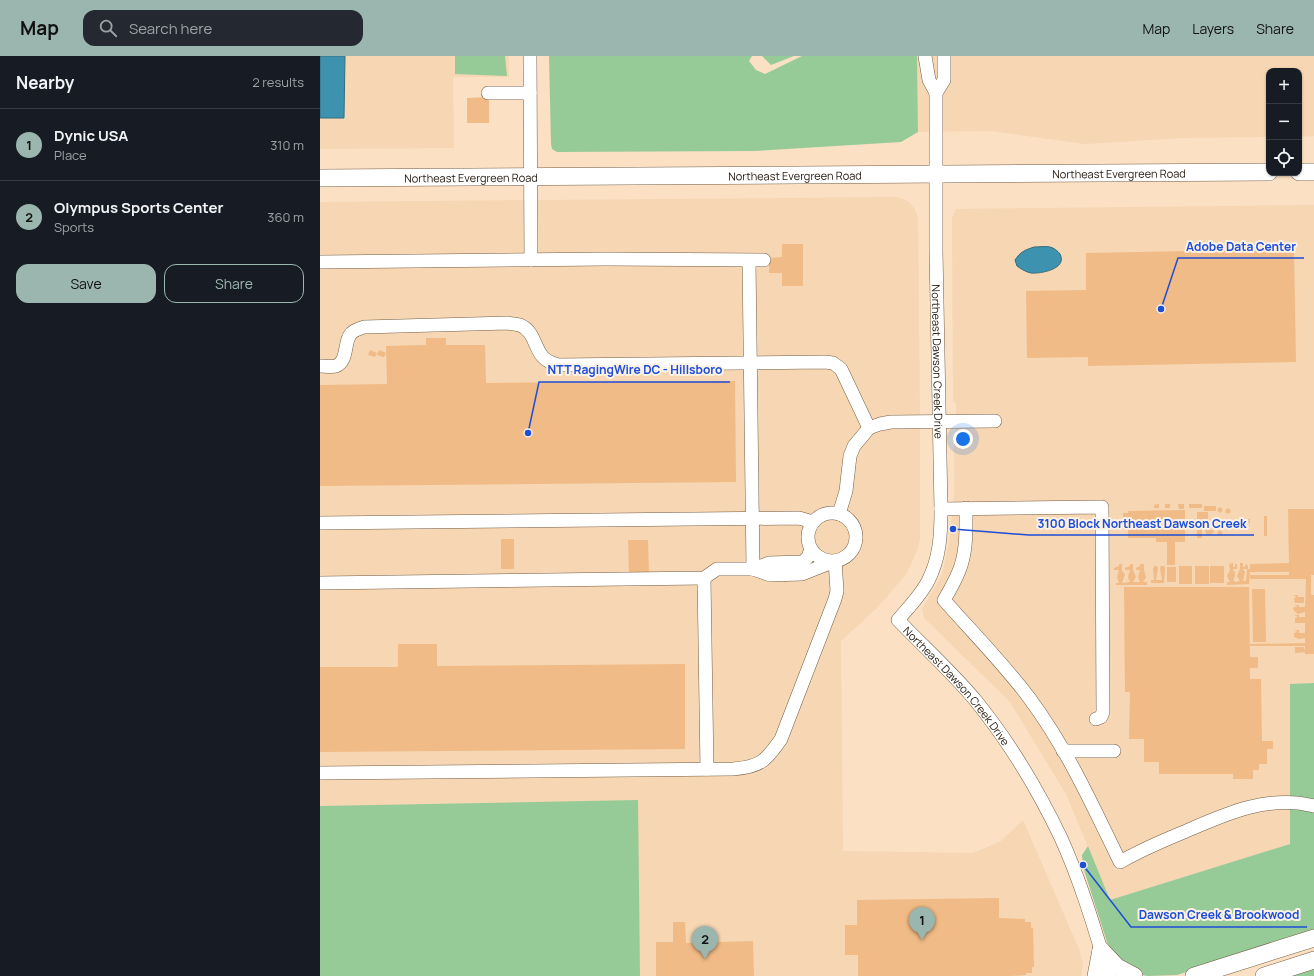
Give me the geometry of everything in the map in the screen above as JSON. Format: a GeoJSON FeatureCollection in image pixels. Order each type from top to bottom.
{"type":"FeatureCollection","features":[{"type":"Feature","properties":{"kind":"main road","name":"Northeast Evergreen Road"},"geometry":{"type":"LineString","coordinates":[[320,178],[1266,172]]}},
{"type":"Feature","properties":{"kind":"main road"},"geometry":{"type":"LineString","coordinates":[[1302,172],[1314,172]]}},
{"type":"Feature","properties":{"kind":"main road"},"geometry":{"type":"LineString","coordinates":[[1194,976],[1314,938]]}},
{"type":"Feature","properties":{"kind":"main road"},"geometry":{"type":"LineString","coordinates":[[1096,976],[1101,950]]}},
{"type":"Feature","properties":{"kind":"main road"},"geometry":{"type":"LineString","coordinates":[[1101,950],[1117,967],[1134,976]]}},
{"type":"Feature","properties":{"kind":"main road"},"geometry":{"type":"LineString","coordinates":[[1264,976],[1314,960]]}},
{"type":"Feature","properties":{"kind":"street"},"geometry":{"type":"LineString","coordinates":[[530,56],[531,260]]}},
{"type":"Feature","properties":{"kind":"street"},"geometry":{"type":"LineString","coordinates":[[925,56],[929,80],[936,93]]}},
{"type":"Feature","properties":{"kind":"street"},"geometry":{"type":"LineString","coordinates":[[936,93],[944,80],[944,56]]}},
{"type":"Feature","properties":{"kind":"street"},"geometry":{"type":"LineString","coordinates":[[488,93],[530,92]]}},
{"type":"Feature","properties":{"kind":"street","name":"Northeast Dawson Creek Drive"},"geometry":{"type":"LineString","coordinates":[[936,93],[941,509],[940,548],[934,569],[928,582],[898,620],[947,669],[976,701],[1013,753],[1030,780],[1065,848],[1084,896],[1109,976]]}},
{"type":"Feature","properties":{"kind":"street"},"geometry":{"type":"LineString","coordinates":[[320,262],[764,260]]}},
{"type":"Feature","properties":{"kind":"street"},"geometry":{"type":"LineString","coordinates":[[749,261],[753,569]]}},
{"type":"Feature","properties":{"kind":"street"},"geometry":{"type":"LineString","coordinates":[[320,366],[336,366],[340,363],[344,357],[346,345],[350,335],[364,327],[508,323],[521,326],[531,334],[542,357],[551,363],[558,365],[751,362],[825,362],[833,364],[842,369],[869,428]]}},
{"type":"Feature","properties":{"kind":"street"},"geometry":{"type":"LineString","coordinates":[[839,514],[846,491],[850,456],[860,439],[869,428],[890,422],[939,423],[995,421]]}},
{"type":"Feature","properties":{"kind":"street"},"geometry":{"type":"LineString","coordinates":[[941,509],[1102,507],[1103,712],[1101,717],[1096,719]]}},
{"type":"Feature","properties":{"kind":"street"},"geometry":{"type":"LineString","coordinates":[[966,508],[963,558],[959,571],[944,600],[1003,665],[1047,724],[1078,776],[1120,862],[1142,850],[1241,809],[1292,802],[1314,806]]}},
{"type":"Feature","properties":{"kind":"street"},"geometry":{"type":"LineString","coordinates":[[320,583],[704,578],[717,569],[753,569],[770,575],[802,574],[844,558],[851,552],[855,544],[856,534],[853,525],[847,518],[839,514],[829,513],[820,516],[813,522],[809,530],[808,540],[811,548],[817,556],[826,560],[835,561]]}},
{"type":"Feature","properties":{"kind":"street"},"geometry":{"type":"LineString","coordinates":[[320,523],[753,518],[799,518],[813,522]]}},
{"type":"Feature","properties":{"kind":"street"},"geometry":{"type":"LineString","coordinates":[[753,569],[769,563],[803,562],[808,557],[811,548]]}},
{"type":"Feature","properties":{"kind":"street"},"geometry":{"type":"LineString","coordinates":[[320,773],[733,769],[754,766],[771,753],[781,739],[835,599],[837,591],[835,561]]}},
{"type":"Feature","properties":{"kind":"street"},"geometry":{"type":"LineString","coordinates":[[704,578],[707,769]]}},
{"type":"Feature","properties":{"kind":"street"},"geometry":{"type":"LineString","coordinates":[[1063,751],[1114,751]]}},
{"type":"Feature","properties":{"kind":"shaded area"},"geometry":{"type":"Polygon","coordinates":[[[320,56],[509,56],[509,77],[453,77],[454,148],[320,149],[320,56]]]}},
{"type":"Feature","properties":{"kind":"shaded area"},"geometry":{"type":"Polygon","coordinates":[[[917,56],[1314,56],[1314,136],[1302,137],[1302,68],[1266,68],[1266,137],[1181,138],[1085,144],[991,131],[918,132],[917,56]]]}},
{"type":"Feature","properties":{"kind":"shaded area"},"geometry":{"type":"Polygon","coordinates":[[[896,197],[904,199],[910,203],[916,211],[918,219],[920,538],[918,548],[907,573],[878,607],[841,641],[843,851],[973,853],[1001,841],[1023,820],[1079,949],[1083,964],[1081,976],[320,976],[320,202],[896,197]]]}},
{"type":"Feature","properties":{"kind":"shaded area"},"geometry":{"type":"Polygon","coordinates":[[[1314,205],[1314,683],[1290,685],[1290,844],[1110,900],[1066,794],[1010,702],[924,618],[922,609],[942,575],[949,543],[954,493],[956,404],[953,401],[952,218],[956,209],[1314,205]]]}},
{"type":"Feature","properties":{"kind":"green space"},"geometry":{"type":"Polygon","coordinates":[[[455,56],[505,56],[507,76],[455,74],[455,56]]]}},
{"type":"Feature","properties":{"kind":"green space"},"geometry":{"type":"Polygon","coordinates":[[[549,56],[752,56],[749,61],[756,70],[765,74],[802,56],[917,56],[918,132],[901,142],[755,151],[557,152],[552,149],[551,144],[549,56]]]}},
{"type":"Feature","properties":{"kind":"green space"},"geometry":{"type":"Polygon","coordinates":[[[762,56],[794,56],[771,65],[762,56]]]}},
{"type":"Feature","properties":{"kind":"green space"},"geometry":{"type":"Polygon","coordinates":[[[1314,683],[1314,932],[1177,975],[1147,976],[1135,973],[1117,959],[1107,942],[1083,867],[1082,855],[1088,846],[1110,900],[1290,844],[1290,684],[1314,683]]]}},
{"type":"Feature","properties":{"kind":"green space"},"geometry":{"type":"Polygon","coordinates":[[[638,800],[640,976],[320,976],[320,806],[638,800]]]}},
{"type":"Feature","properties":{"kind":"green space"},"geometry":{"type":"Polygon","coordinates":[[[1314,967],[1314,976],[1286,976],[1314,967]]]}},
{"type":"Feature","properties":{"kind":"water"},"geometry":{"type":"Polygon","coordinates":[[[320,56],[345,56],[344,118],[320,118],[320,56]]]}},
{"type":"Feature","properties":{"kind":"water"},"geometry":{"type":"Polygon","coordinates":[[[1034,247],[1051,247],[1060,254],[1060,263],[1052,270],[1035,273],[1027,272],[1017,266],[1015,260],[1019,255],[1025,250],[1034,247]]]}},
{"type":"Feature","properties":{"kind":"building"},"geometry":{"type":"Polygon","coordinates":[[[489,97],[489,123],[467,123],[467,98],[489,97]]]}},
{"type":"Feature","properties":{"kind":"building"},"geometry":{"type":"Polygon","coordinates":[[[782,244],[803,244],[803,286],[782,286],[782,273],[769,273],[769,258],[782,257],[782,244]]]}},
{"type":"Feature","properties":{"kind":"building"},"geometry":{"type":"Polygon","coordinates":[[[1294,249],[1296,362],[1088,366],[1088,357],[1027,358],[1026,291],[1086,290],[1086,253],[1294,249]]]}},
{"type":"Feature","properties":{"kind":"building"},"geometry":{"type":"Polygon","coordinates":[[[426,338],[446,338],[446,345],[485,345],[486,383],[735,381],[736,482],[320,486],[320,385],[387,384],[386,346],[426,345],[426,338]]]}},
{"type":"Feature","properties":{"kind":"building"},"geometry":{"type":"Polygon","coordinates":[[[370,350],[377,353],[375,357],[368,355],[370,350]]]}},
{"type":"Feature","properties":{"kind":"building"},"geometry":{"type":"Polygon","coordinates":[[[379,350],[386,353],[384,357],[377,355],[379,350]]]}},
{"type":"Feature","properties":{"kind":"building"},"geometry":{"type":"Polygon","coordinates":[[[1159,504],[1159,508],[1154,508],[1154,505],[1159,504]]]}},
{"type":"Feature","properties":{"kind":"building"},"geometry":{"type":"Polygon","coordinates":[[[1165,504],[1170,504],[1170,508],[1165,508],[1165,504]]]}},
{"type":"Feature","properties":{"kind":"building"},"geometry":{"type":"Polygon","coordinates":[[[1178,504],[1184,504],[1184,509],[1179,509],[1178,504]]]}},
{"type":"Feature","properties":{"kind":"building"},"geometry":{"type":"Polygon","coordinates":[[[1189,504],[1202,504],[1202,508],[1189,508],[1189,504]]]}},
{"type":"Feature","properties":{"kind":"building"},"geometry":{"type":"Polygon","coordinates":[[[1204,506],[1216,506],[1216,511],[1204,511],[1204,506]]]}},
{"type":"Feature","properties":{"kind":"building"},"geometry":{"type":"Polygon","coordinates":[[[1218,508],[1222,508],[1222,512],[1218,512],[1218,508]]]}},
{"type":"Feature","properties":{"kind":"building"},"geometry":{"type":"Polygon","coordinates":[[[1226,509],[1230,509],[1230,513],[1226,513],[1226,509]]]}},
{"type":"Feature","properties":{"kind":"building"},"geometry":{"type":"Polygon","coordinates":[[[1288,509],[1314,509],[1314,575],[1311,575],[1311,595],[1314,595],[1314,654],[1305,654],[1305,646],[1250,646],[1250,644],[1305,643],[1305,638],[1299,639],[1294,637],[1294,633],[1298,632],[1294,630],[1299,630],[1299,633],[1305,633],[1305,623],[1295,623],[1295,618],[1298,617],[1294,615],[1305,617],[1305,612],[1298,614],[1293,608],[1298,607],[1294,605],[1305,607],[1306,579],[1250,579],[1250,575],[1289,575],[1289,572],[1250,572],[1249,584],[1227,585],[1227,582],[1230,582],[1227,576],[1230,570],[1229,564],[1233,563],[1233,567],[1235,567],[1235,563],[1237,565],[1237,569],[1233,569],[1235,576],[1233,580],[1235,582],[1240,581],[1237,576],[1240,569],[1240,563],[1243,563],[1243,567],[1245,567],[1246,564],[1248,569],[1250,569],[1250,564],[1289,563],[1288,509]],[[1243,569],[1245,572],[1243,581],[1246,581],[1247,569],[1243,569]]]}},
{"type":"Feature","properties":{"kind":"building"},"geometry":{"type":"Polygon","coordinates":[[[1185,510],[1185,542],[1175,542],[1175,565],[1167,565],[1167,542],[1156,542],[1156,538],[1128,538],[1128,520],[1123,520],[1123,513],[1128,513],[1128,511],[1185,510]]]}},
{"type":"Feature","properties":{"kind":"building"},"geometry":{"type":"Polygon","coordinates":[[[1197,512],[1208,512],[1208,522],[1197,523],[1197,512]]]}},
{"type":"Feature","properties":{"kind":"building"},"geometry":{"type":"Polygon","coordinates":[[[1264,516],[1267,516],[1267,536],[1264,536],[1264,516]]]}},
{"type":"Feature","properties":{"kind":"building"},"geometry":{"type":"Polygon","coordinates":[[[1237,519],[1250,519],[1250,523],[1237,523],[1237,519]]]}},
{"type":"Feature","properties":{"kind":"building"},"geometry":{"type":"Polygon","coordinates":[[[1197,525],[1202,525],[1202,538],[1197,538],[1197,525]]]}},
{"type":"Feature","properties":{"kind":"building"},"geometry":{"type":"Polygon","coordinates":[[[1208,528],[1214,532],[1209,535],[1206,534],[1205,530],[1208,528]]]}},
{"type":"Feature","properties":{"kind":"building"},"geometry":{"type":"Polygon","coordinates":[[[1218,531],[1222,531],[1222,535],[1218,535],[1218,531]]]}},
{"type":"Feature","properties":{"kind":"building"},"geometry":{"type":"Polygon","coordinates":[[[501,539],[514,539],[514,569],[501,569],[501,539]]]}},
{"type":"Feature","properties":{"kind":"building"},"geometry":{"type":"Polygon","coordinates":[[[628,540],[648,540],[649,572],[629,572],[628,540]]]}},
{"type":"Feature","properties":{"kind":"building"},"geometry":{"type":"Polygon","coordinates":[[[1119,564],[1122,564],[1122,571],[1125,574],[1122,583],[1130,582],[1128,577],[1130,570],[1125,570],[1125,568],[1130,566],[1130,564],[1133,564],[1133,570],[1136,577],[1133,582],[1140,582],[1138,577],[1140,570],[1136,570],[1136,568],[1140,566],[1140,564],[1144,564],[1146,577],[1143,582],[1147,582],[1147,585],[1116,585],[1116,583],[1119,583],[1117,577],[1119,570],[1114,570],[1114,568],[1119,566],[1119,564]]]}},
{"type":"Feature","properties":{"kind":"building"},"geometry":{"type":"Polygon","coordinates":[[[1154,566],[1157,566],[1158,568],[1156,580],[1162,580],[1160,568],[1161,566],[1164,566],[1164,583],[1151,583],[1151,580],[1154,580],[1154,566]]]}},
{"type":"Feature","properties":{"kind":"building"},"geometry":{"type":"Polygon","coordinates":[[[1179,566],[1192,566],[1192,584],[1179,584],[1179,566]]]}},
{"type":"Feature","properties":{"kind":"building"},"geometry":{"type":"Polygon","coordinates":[[[1195,566],[1209,566],[1209,584],[1195,584],[1195,566]]]}},
{"type":"Feature","properties":{"kind":"building"},"geometry":{"type":"Polygon","coordinates":[[[1210,566],[1224,566],[1224,583],[1210,583],[1210,566]]]}},
{"type":"Feature","properties":{"kind":"building"},"geometry":{"type":"Polygon","coordinates":[[[1167,567],[1176,567],[1176,582],[1167,582],[1167,567]]]}},
{"type":"Feature","properties":{"kind":"building"},"geometry":{"type":"Polygon","coordinates":[[[1124,587],[1249,587],[1250,657],[1258,657],[1258,668],[1250,668],[1250,679],[1261,679],[1262,741],[1273,741],[1273,749],[1267,749],[1267,764],[1259,764],[1259,770],[1253,770],[1253,779],[1233,779],[1233,774],[1159,774],[1159,762],[1144,762],[1144,739],[1129,739],[1130,692],[1125,692],[1124,587]]]}},
{"type":"Feature","properties":{"kind":"building"},"geometry":{"type":"Polygon","coordinates":[[[1252,589],[1265,589],[1266,642],[1253,642],[1252,589]]]}},
{"type":"Feature","properties":{"kind":"building"},"geometry":{"type":"Polygon","coordinates":[[[1293,595],[1304,597],[1304,603],[1295,603],[1294,598],[1297,597],[1293,595]]]}},
{"type":"Feature","properties":{"kind":"building"},"geometry":{"type":"Polygon","coordinates":[[[398,644],[437,644],[437,666],[685,664],[685,749],[320,752],[320,667],[398,667],[398,644]]]}},
{"type":"Feature","properties":{"kind":"building"},"geometry":{"type":"Polygon","coordinates":[[[1295,647],[1304,647],[1305,652],[1295,653],[1295,647]]]}},
{"type":"Feature","properties":{"kind":"building"},"geometry":{"type":"Polygon","coordinates":[[[999,898],[999,918],[1025,919],[1025,922],[1031,922],[1031,928],[1033,928],[1034,967],[1032,967],[1032,973],[1010,976],[858,976],[858,955],[845,955],[845,925],[857,925],[857,900],[999,898]]]}},
{"type":"Feature","properties":{"kind":"building"},"geometry":{"type":"Polygon","coordinates":[[[673,922],[685,922],[686,943],[753,941],[754,976],[656,976],[656,942],[673,942],[673,922]]]}},
{"type":"Feature","properties":{"kind":"place","name":"Adobe Data Center"},"geometry":{"type":"Point","coordinates":[1161,309]}},
{"type":"Feature","properties":{"kind":"place","name":"NTT RagingWire DC - Hillsboro"},"geometry":{"type":"Point","coordinates":[528,433]}},
{"type":"Feature","properties":{"kind":"place","name":"3100 Block Northeast Dawson Creek"},"geometry":{"type":"Point","coordinates":[953,529]}},
{"type":"Feature","properties":{"kind":"place","name":"Dawson Creek & Brookwood"},"geometry":{"type":"Point","coordinates":[1083,865]}},
{"type":"Feature","properties":{"kind":"place","name":"Dynic USA"},"geometry":{"type":"Point","coordinates":[922,940]}},
{"type":"Feature","properties":{"kind":"place","name":"Olympus Sports Center"},"geometry":{"type":"Point","coordinates":[705,959]}}]}
